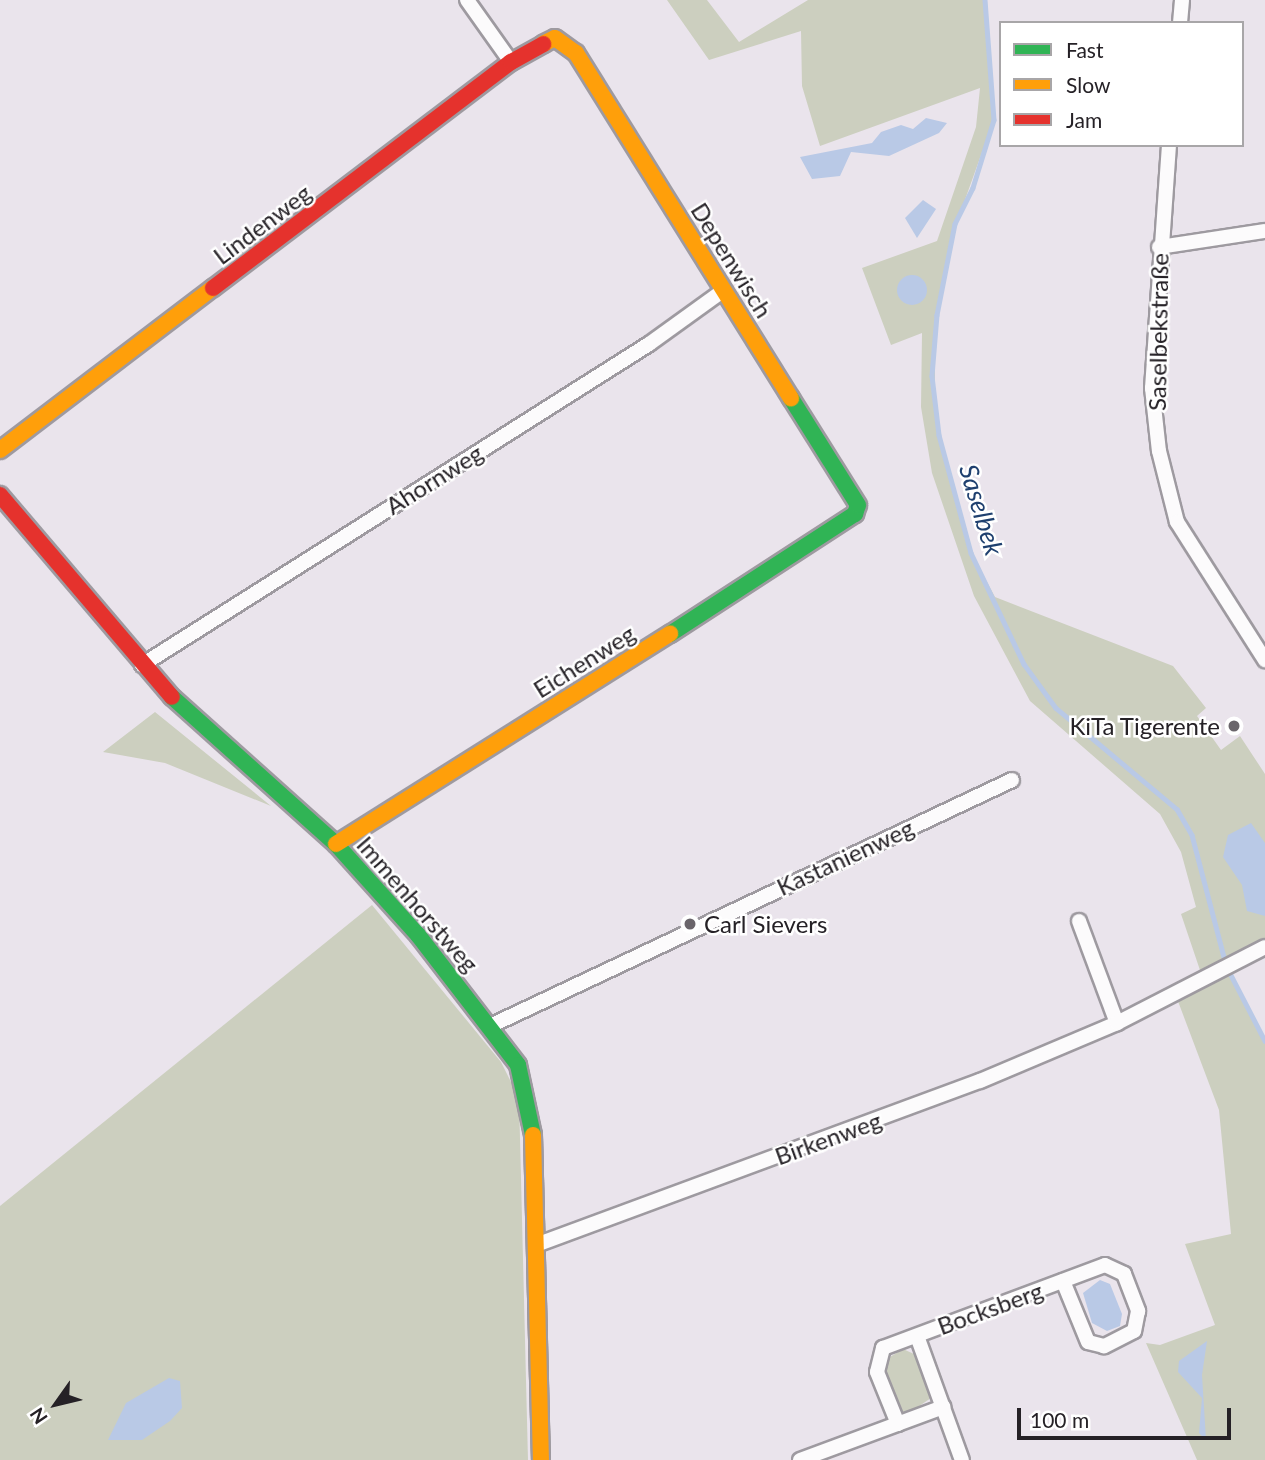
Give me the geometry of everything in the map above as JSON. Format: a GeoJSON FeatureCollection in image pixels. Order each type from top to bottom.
{"type":"FeatureCollection","features":[{"type":"Feature","properties":{"kind":"street"},"geometry":{"type":"LineString","coordinates":[[467,0],[511,62]]}},
{"type":"Feature","properties":{"kind":"street"},"geometry":{"type":"LineString","coordinates":[[1180,21],[1182,0]]}},
{"type":"Feature","properties":{"kind":"street","name":"Lindenweg"},"geometry":{"type":"LineString","coordinates":[[0,450],[511,62],[555,38]]}},
{"type":"Feature","properties":{"kind":"street","name":"Depenwisch"},"geometry":{"type":"LineString","coordinates":[[555,38],[576,52],[858,505],[855,514]]}},
{"type":"Feature","properties":{"kind":"street","name":"Saselbekstraße"},"geometry":{"type":"LineString","coordinates":[[1169,147],[1159,247],[1153,388],[1174,511],[1206,574],[1265,660]]}},
{"type":"Feature","properties":{"kind":"street"},"geometry":{"type":"LineString","coordinates":[[1159,247],[1265,231]]}},
{"type":"Feature","properties":{"kind":"street","name":"Ahornweg"},"geometry":{"type":"LineString","coordinates":[[142,665],[724,290]]}},
{"type":"Feature","properties":{"kind":"street","name":"Immenhorstweg"},"geometry":{"type":"LineString","coordinates":[[0,495],[142,665],[336,844],[490,1027],[529,1088],[541,1460]]}},
{"type":"Feature","properties":{"kind":"street","name":"Eichenweg"},"geometry":{"type":"LineString","coordinates":[[336,844],[855,514]]}},
{"type":"Feature","properties":{"kind":"street","name":"Kastanienweg"},"geometry":{"type":"LineString","coordinates":[[490,1027],[1012,780]]}},
{"type":"Feature","properties":{"kind":"street"},"geometry":{"type":"LineString","coordinates":[[1079,921],[1117,1023]]}},
{"type":"Feature","properties":{"kind":"street","name":"Birkenweg"},"geometry":{"type":"LineString","coordinates":[[536,1245],[955,1091],[1117,1023],[1265,947]]}},
{"type":"Feature","properties":{"kind":"street","name":"Bocksberg"},"geometry":{"type":"LineString","coordinates":[[898,1424],[876,1361],[883,1348],[1063,1281],[1116,1266],[1138,1311],[1134,1331],[1104,1346],[1088,1342],[1063,1281]]}},
{"type":"Feature","properties":{"kind":"street","name":"Bocksberg"},"geometry":{"type":"LineString","coordinates":[[916,1336],[962,1460]]}},
{"type":"Feature","properties":{"kind":"street"},"geometry":{"type":"LineString","coordinates":[[800,1460],[943,1407]]}},
{"type":"Feature","properties":{"kind":"green space"},"geometry":{"type":"Polygon","coordinates":[[[667,0],[707,0],[739,42],[808,0],[987,0],[994,119],[953,233],[935,329],[935,417],[971,552],[995,597],[1173,666],[1206,708],[1197,716],[1221,750],[1240,736],[1265,774],[1265,940],[1226,961],[1265,1041],[1265,1460],[1197,1460],[1146,1343],[1160,1345],[1215,1325],[1185,1244],[1231,1234],[1219,1110],[1176,996],[1204,982],[1181,914],[1196,907],[1181,852],[1160,814],[1030,701],[974,596],[932,473],[921,407],[922,333],[891,345],[862,268],[937,241],[976,127],[980,88],[820,146],[802,86],[801,31],[709,60],[667,0]]]}},
{"type":"Feature","properties":{"kind":"green space"},"geometry":{"type":"Polygon","coordinates":[[[155,712],[271,806],[165,763],[103,752],[155,712]]]}},
{"type":"Feature","properties":{"kind":"green space"},"geometry":{"type":"Polygon","coordinates":[[[372,905],[501,1062],[519,1098],[528,1460],[0,1460],[0,1206],[372,905]]]}},
{"type":"Feature","properties":{"kind":"green space"},"geometry":{"type":"Polygon","coordinates":[[[903,1349],[914,1354],[931,1398],[903,1417],[880,1363],[903,1349]]]}},
{"type":"Feature","properties":{"kind":"water"},"geometry":{"type":"Polygon","coordinates":[[[926,118],[947,123],[939,133],[889,156],[851,152],[840,176],[812,179],[800,157],[872,143],[881,132],[901,125],[913,129],[926,118]]]}},
{"type":"Feature","properties":{"kind":"water"},"geometry":{"type":"Polygon","coordinates":[[[923,200],[936,209],[917,238],[905,218],[923,200]]]}},
{"type":"Feature","properties":{"kind":"water"},"geometry":{"type":"Polygon","coordinates":[[[912,275],[923,279],[927,290],[923,301],[912,305],[901,301],[897,290],[901,279],[912,275]]]}},
{"type":"Feature","properties":{"kind":"water"},"geometry":{"type":"Polygon","coordinates":[[[1251,823],[1265,843],[1265,916],[1247,911],[1242,885],[1223,857],[1228,835],[1251,823]]]}},
{"type":"Feature","properties":{"kind":"water"},"geometry":{"type":"Polygon","coordinates":[[[1100,1280],[1110,1284],[1122,1314],[1120,1326],[1107,1331],[1092,1323],[1083,1293],[1100,1280]]]}},
{"type":"Feature","properties":{"kind":"water"},"geometry":{"type":"Polygon","coordinates":[[[1207,1341],[1202,1375],[1206,1440],[1199,1433],[1202,1398],[1178,1372],[1179,1361],[1207,1341]]]}},
{"type":"Feature","properties":{"kind":"water"},"geometry":{"type":"Polygon","coordinates":[[[169,1378],[180,1381],[182,1408],[170,1421],[142,1440],[108,1440],[126,1403],[169,1378]]]}},
{"type":"Feature","properties":{"kind":"waterway","name":"Saselbek"},"geometry":{"type":"LineString","coordinates":[[985,0],[994,120],[973,188],[955,224],[937,315],[932,376],[939,435],[971,553],[1024,664],[1056,708],[1177,809],[1192,835],[1224,957]]}},
{"type":"Feature","properties":{"kind":"waterway","name":"Saselbek"},"geometry":{"type":"LineString","coordinates":[[1231,975],[1265,1041]]}},
{"type":"Feature","properties":{"kind":"traffic: fast"},"geometry":{"type":"LineString","coordinates":[[670,634],[855,514],[858,505],[791,398]]}},
{"type":"Feature","properties":{"kind":"traffic: fast"},"geometry":{"type":"LineString","coordinates":[[172,697],[336,844],[418,935],[518,1065],[533,1135]]}},
{"type":"Feature","properties":{"kind":"traffic: slow"},"geometry":{"type":"LineString","coordinates":[[543,44],[555,38],[576,53],[791,398]]}},
{"type":"Feature","properties":{"kind":"traffic: slow"},"geometry":{"type":"LineString","coordinates":[[0,450],[213,288]]}},
{"type":"Feature","properties":{"kind":"traffic: slow"},"geometry":{"type":"LineString","coordinates":[[336,844],[670,634]]}},
{"type":"Feature","properties":{"kind":"traffic: slow"},"geometry":{"type":"LineString","coordinates":[[533,1135],[541,1460]]}},
{"type":"Feature","properties":{"kind":"traffic: jam"},"geometry":{"type":"LineString","coordinates":[[213,288],[511,62],[543,44]]}},
{"type":"Feature","properties":{"kind":"traffic: jam"},"geometry":{"type":"LineString","coordinates":[[0,495],[172,697]]}},
{"type":"Feature","properties":{"kind":"place","name":"KiTa Tigerente"},"geometry":{"type":"Point","coordinates":[1234,726]}},
{"type":"Feature","properties":{"kind":"place","name":"Carl Sievers"},"geometry":{"type":"Point","coordinates":[690,924]}}]}
